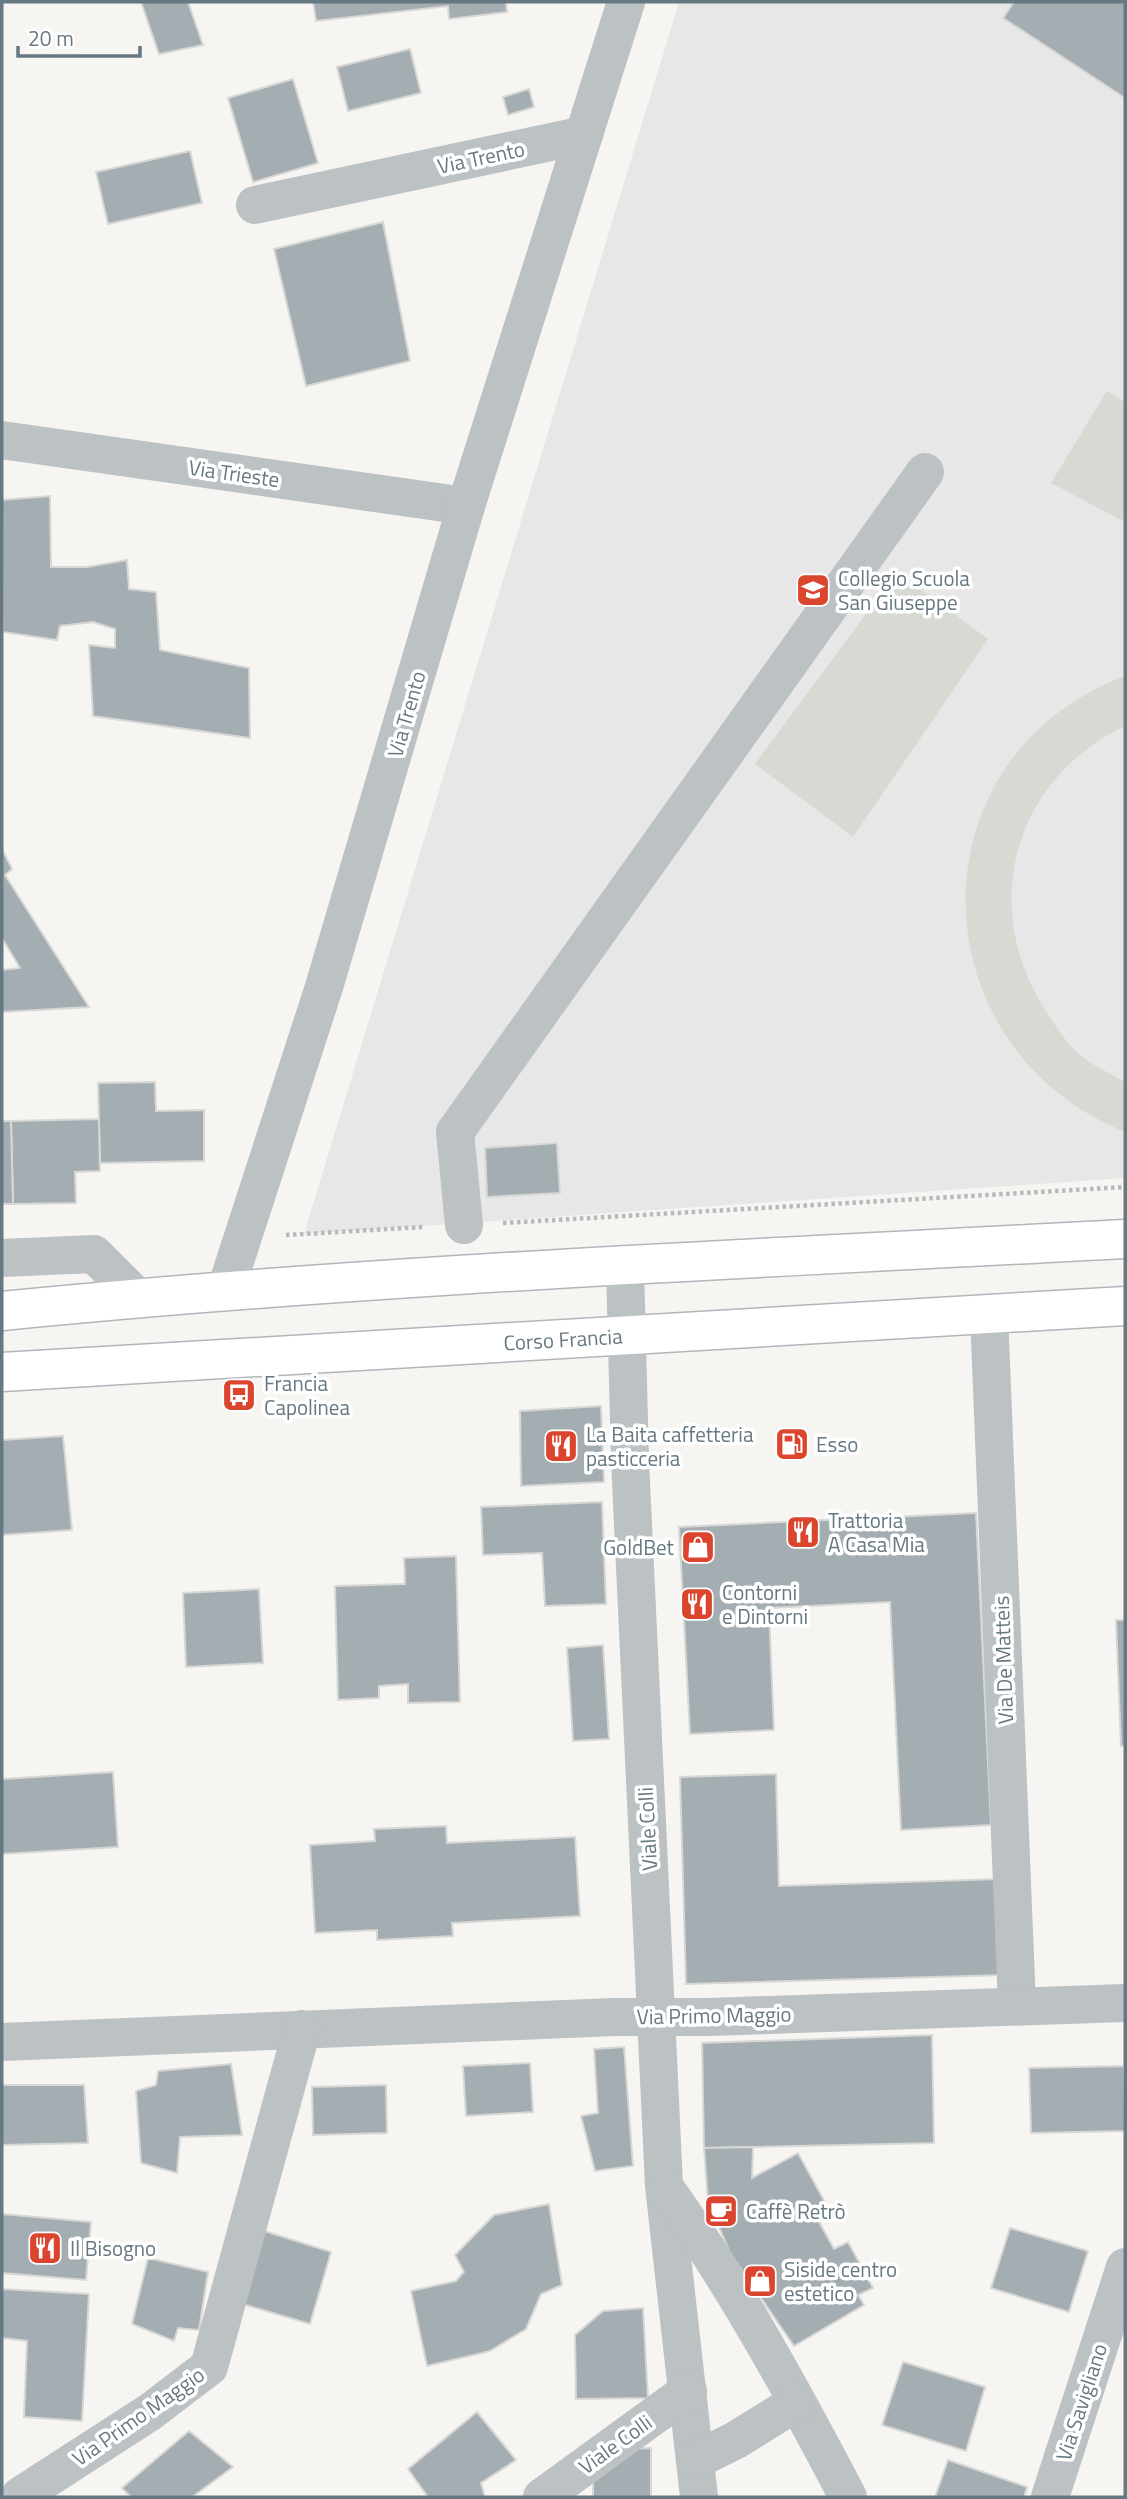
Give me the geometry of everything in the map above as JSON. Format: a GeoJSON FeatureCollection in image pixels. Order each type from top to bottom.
{"type":"FeatureCollection","features":[{"type":"Feature","properties":{"kind":"main road"},"geometry":{"type":"LineString","coordinates":[[2,1311],[137,1297],[625,1266],[1125,1239]]}},
{"type":"Feature","properties":{"kind":"main road","name":"Corso Francia"},"geometry":{"type":"LineString","coordinates":[[2,1371],[1125,1306]]}},
{"type":"Feature","properties":{"kind":"street","name":"Via Trento"},"geometry":{"type":"LineString","coordinates":[[225,1292],[324,987],[466,506],[626,2]]}},
{"type":"Feature","properties":{"kind":"street","name":"Via Trento"},"geometry":{"type":"LineString","coordinates":[[255,205],[584,135]]}},
{"type":"Feature","properties":{"kind":"street","name":"Via Trieste"},"geometry":{"type":"LineString","coordinates":[[2,440],[466,506]]}},
{"type":"Feature","properties":{"kind":"street"},"geometry":{"type":"LineString","coordinates":[[464,1225],[455,1132],[925,472]]}},
{"type":"Feature","properties":{"kind":"street"},"geometry":{"type":"LineString","coordinates":[[2,1258],[94,1254],[137,1297]]}},
{"type":"Feature","properties":{"kind":"street","name":"Viale Colli"},"geometry":{"type":"LineString","coordinates":[[625,1266],[625,1334],[664,2186],[699,2497]]}},
{"type":"Feature","properties":{"kind":"street","name":"Via De Matteis"},"geometry":{"type":"LineString","coordinates":[[989,1314],[1017,2006]]}},
{"type":"Feature","properties":{"kind":"street","name":"Via Primo Maggio"},"geometry":{"type":"LineString","coordinates":[[2,2042],[302,2029],[1125,2003]]}},
{"type":"Feature","properties":{"kind":"street","name":"Via Primo Maggio"},"geometry":{"type":"LineString","coordinates":[[20,2496],[150,2412],[209,2367],[302,2029]]}},
{"type":"Feature","properties":{"kind":"street"},"geometry":{"type":"LineString","coordinates":[[664,2186],[703,2241],[797,2402],[848,2497]]}},
{"type":"Feature","properties":{"kind":"street","name":"Via Savigliano"},"geometry":{"type":"LineString","coordinates":[[1050,2497],[1125,2267]]}},
{"type":"Feature","properties":{"kind":"street","name":"Viale Colli"},"geometry":{"type":"LineString","coordinates":[[542,2497],[688,2391]]}},
{"type":"Feature","properties":{"kind":"street"},"geometry":{"type":"LineString","coordinates":[[696,2460],[736,2440],[797,2402]]}},
{"type":"Feature","properties":{"kind":"path"},"geometry":{"type":"LineString","coordinates":[[243,1238],[1125,1187]]}},
{"type":"Feature","properties":{"kind":"shaded area","name":"Collegio Scuola San Giuseppe"},"geometry":{"type":"Polygon","coordinates":[[[679,2],[1125,2],[1125,1178],[304,1234],[679,2]]]}},
{"type":"Feature","properties":{"kind":"shaded area"},"geometry":{"type":"Polygon","coordinates":[[[1107,391],[1125,402],[1125,522],[1051,483],[1107,391]]]}},
{"type":"Feature","properties":{"kind":"shaded area"},"geometry":{"type":"Polygon","coordinates":[[[897,572],[988,639],[853,837],[755,764],[897,572]]]}},
{"type":"Feature","properties":{"kind":"shaded area"},"geometry":{"type":"Polygon","coordinates":[[[1125,676],[1125,726],[1087,749],[1056,778],[1033,811],[1018,848],[1012,887],[1014,928],[1024,968],[1044,1008],[1070,1045],[1090,1063],[1125,1082],[1125,1132],[1056,1091],[1006,1036],[976,971],[966,902],[975,833],[1005,769],[1055,715],[1125,676]]]}},
{"type":"Feature","properties":{"kind":"building"},"geometry":{"type":"Polygon","coordinates":[[[141,2],[188,2],[203,45],[159,54],[141,2]]]}},
{"type":"Feature","properties":{"kind":"building"},"geometry":{"type":"Polygon","coordinates":[[[313,2],[506,2],[507,12],[449,19],[448,6],[316,21],[313,2]]]}},
{"type":"Feature","properties":{"kind":"building"},"geometry":{"type":"Polygon","coordinates":[[[1014,2],[1125,2],[1125,98],[1003,18],[1014,2]]]}},
{"type":"Feature","properties":{"kind":"building"},"geometry":{"type":"Polygon","coordinates":[[[410,49],[421,93],[348,111],[337,67],[410,49]]]}},
{"type":"Feature","properties":{"kind":"building"},"geometry":{"type":"Polygon","coordinates":[[[293,79],[318,163],[253,182],[228,98],[293,79]]]}},
{"type":"Feature","properties":{"kind":"building"},"geometry":{"type":"Polygon","coordinates":[[[529,89],[534,107],[508,115],[503,97],[529,89]]]}},
{"type":"Feature","properties":{"kind":"building"},"geometry":{"type":"Polygon","coordinates":[[[190,151],[202,203],[108,224],[96,172],[190,151]]]}},
{"type":"Feature","properties":{"kind":"building"},"geometry":{"type":"Polygon","coordinates":[[[383,222],[410,361],[306,386],[274,249],[383,222]]]}},
{"type":"Feature","properties":{"kind":"building"},"geometry":{"type":"Polygon","coordinates":[[[50,496],[51,567],[87,567],[127,560],[129,589],[156,592],[160,650],[249,668],[250,738],[93,716],[89,645],[115,648],[115,629],[93,622],[60,626],[57,640],[3,632],[2,500],[50,496]]]}},
{"type":"Feature","properties":{"kind":"building"},"geometry":{"type":"Polygon","coordinates":[[[2,849],[12,869],[5,875],[89,1007],[2,1012],[2,970],[20,968],[2,938],[2,849]]]}},
{"type":"Feature","properties":{"kind":"building"},"geometry":{"type":"Polygon","coordinates":[[[155,1082],[156,1111],[204,1110],[204,1161],[100,1163],[98,1083],[155,1082]]]}},
{"type":"Feature","properties":{"kind":"building"},"geometry":{"type":"Polygon","coordinates":[[[99,1119],[100,1171],[75,1172],[76,1203],[13,1204],[11,1121],[99,1119]]]}},
{"type":"Feature","properties":{"kind":"building"},"geometry":{"type":"Polygon","coordinates":[[[2,1121],[11,1121],[13,1204],[2,1204],[2,1121]]]}},
{"type":"Feature","properties":{"kind":"building"},"geometry":{"type":"Polygon","coordinates":[[[557,1143],[560,1193],[487,1197],[485,1148],[557,1143]]]}},
{"type":"Feature","properties":{"kind":"building","name":"La Baita caffetteria pasticceria"},"geometry":{"type":"Polygon","coordinates":[[[601,1406],[604,1482],[521,1486],[520,1411],[601,1406]]]}},
{"type":"Feature","properties":{"kind":"building"},"geometry":{"type":"Polygon","coordinates":[[[63,1436],[72,1530],[2,1535],[2,1440],[63,1436]]]}},
{"type":"Feature","properties":{"kind":"building"},"geometry":{"type":"Polygon","coordinates":[[[602,1502],[606,1604],[545,1606],[542,1553],[483,1555],[481,1507],[602,1502]]]}},
{"type":"Feature","properties":{"kind":"building"},"geometry":{"type":"Polygon","coordinates":[[[976,1513],[991,1825],[901,1830],[890,1602],[769,1608],[774,1730],[690,1734],[679,1527],[976,1513]]]}},
{"type":"Feature","properties":{"kind":"building"},"geometry":{"type":"Polygon","coordinates":[[[456,1556],[460,1702],[408,1703],[408,1684],[379,1686],[379,1698],[338,1700],[335,1586],[405,1584],[404,1558],[456,1556]]]}},
{"type":"Feature","properties":{"kind":"building"},"geometry":{"type":"Polygon","coordinates":[[[259,1589],[263,1663],[186,1667],[183,1593],[259,1589]]]}},
{"type":"Feature","properties":{"kind":"building"},"geometry":{"type":"Polygon","coordinates":[[[1116,1620],[1125,1620],[1125,1746],[1121,1746],[1116,1620]]]}},
{"type":"Feature","properties":{"kind":"building"},"geometry":{"type":"Polygon","coordinates":[[[603,1645],[609,1739],[573,1741],[567,1648],[603,1645]]]}},
{"type":"Feature","properties":{"kind":"building"},"geometry":{"type":"Polygon","coordinates":[[[113,1772],[118,1847],[2,1854],[2,1779],[113,1772]]]}},
{"type":"Feature","properties":{"kind":"building"},"geometry":{"type":"Polygon","coordinates":[[[776,1774],[779,1886],[1001,1879],[1004,1975],[686,1984],[680,1777],[776,1774]]]}},
{"type":"Feature","properties":{"kind":"building"},"geometry":{"type":"Polygon","coordinates":[[[446,1826],[447,1843],[575,1837],[580,1916],[452,1923],[453,1936],[377,1940],[377,1930],[315,1933],[310,1845],[375,1841],[374,1829],[446,1826]]]}},
{"type":"Feature","properties":{"kind":"building"},"geometry":{"type":"Polygon","coordinates":[[[932,2035],[934,2143],[704,2148],[702,2043],[932,2035]]]}},
{"type":"Feature","properties":{"kind":"building"},"geometry":{"type":"Polygon","coordinates":[[[624,2047],[633,2166],[595,2171],[581,2116],[598,2113],[594,2049],[624,2047]]]}},
{"type":"Feature","properties":{"kind":"building"},"geometry":{"type":"Polygon","coordinates":[[[530,2063],[533,2112],[466,2116],[463,2066],[530,2063]]]}},
{"type":"Feature","properties":{"kind":"building"},"geometry":{"type":"Polygon","coordinates":[[[231,2064],[242,2135],[180,2137],[177,2173],[141,2163],[136,2091],[156,2085],[158,2071],[231,2064]]]}},
{"type":"Feature","properties":{"kind":"building"},"geometry":{"type":"Polygon","coordinates":[[[1124,2066],[1125,2131],[1031,2133],[1029,2068],[1124,2066]]]}},
{"type":"Feature","properties":{"kind":"building"},"geometry":{"type":"Polygon","coordinates":[[[2,2085],[84,2085],[88,2143],[2,2145],[2,2085]]]}},
{"type":"Feature","properties":{"kind":"building"},"geometry":{"type":"Polygon","coordinates":[[[386,2085],[387,2133],[313,2135],[312,2087],[386,2085]]]}},
{"type":"Feature","properties":{"kind":"building"},"geometry":{"type":"Polygon","coordinates":[[[753,2147],[752,2178],[798,2153],[832,2215],[819,2222],[834,2249],[848,2242],[873,2288],[858,2295],[864,2305],[794,2346],[730,2253],[708,2201],[704,2148],[753,2147]]]}},
{"type":"Feature","properties":{"kind":"building"},"geometry":{"type":"Polygon","coordinates":[[[549,2204],[562,2285],[541,2294],[526,2329],[490,2351],[427,2366],[411,2291],[456,2281],[464,2272],[455,2255],[494,2215],[549,2204]]]}},
{"type":"Feature","properties":{"kind":"building","name":"Il Bisogno"},"geometry":{"type":"Polygon","coordinates":[[[2,2214],[91,2222],[86,2280],[2,2273],[2,2214]]]}},
{"type":"Feature","properties":{"kind":"building"},"geometry":{"type":"Polygon","coordinates":[[[1010,2228],[1088,2251],[1069,2312],[991,2288],[1010,2228]]]}},
{"type":"Feature","properties":{"kind":"building"},"geometry":{"type":"Polygon","coordinates":[[[261,2230],[331,2252],[310,2324],[236,2302],[261,2230]]]}},
{"type":"Feature","properties":{"kind":"building"},"geometry":{"type":"Polygon","coordinates":[[[148,2258],[208,2272],[199,2330],[178,2328],[174,2341],[132,2324],[148,2258]]]}},
{"type":"Feature","properties":{"kind":"building"},"geometry":{"type":"Polygon","coordinates":[[[2,2289],[89,2294],[82,2421],[24,2417],[27,2341],[2,2338],[2,2289]]]}},
{"type":"Feature","properties":{"kind":"building"},"geometry":{"type":"Polygon","coordinates":[[[643,2308],[648,2398],[576,2399],[575,2335],[603,2311],[643,2308]]]}},
{"type":"Feature","properties":{"kind":"building"},"geometry":{"type":"Polygon","coordinates":[[[903,2362],[985,2387],[966,2451],[882,2425],[903,2362]]]}},
{"type":"Feature","properties":{"kind":"building"},"geometry":{"type":"Polygon","coordinates":[[[477,2412],[516,2460],[481,2483],[485,2497],[428,2497],[408,2469],[477,2412]]]}},
{"type":"Feature","properties":{"kind":"building"},"geometry":{"type":"Polygon","coordinates":[[[189,2431],[233,2467],[192,2497],[131,2497],[122,2488],[189,2431]]]}},
{"type":"Feature","properties":{"kind":"building"},"geometry":{"type":"Polygon","coordinates":[[[651,2448],[651,2497],[593,2497],[593,2463],[610,2450],[651,2448]]]}},
{"type":"Feature","properties":{"kind":"building"},"geometry":{"type":"Polygon","coordinates":[[[948,2460],[1027,2487],[1024,2497],[935,2497],[948,2460]]]}},
{"type":"Feature","properties":{"kind":"place","name":"Collegio Scuola San Giuseppe"},"geometry":{"type":"Point","coordinates":[813,590]}},
{"type":"Feature","properties":{"kind":"place","name":"Francia Capolinea"},"geometry":{"type":"Point","coordinates":[239,1395]}},
{"type":"Feature","properties":{"kind":"place","name":"Esso"},"geometry":{"type":"Point","coordinates":[792,1444]}},
{"type":"Feature","properties":{"kind":"place","name":"La Baita caffetteria pasticceria"},"geometry":{"type":"Point","coordinates":[561,1446]}},
{"type":"Feature","properties":{"kind":"place","name":"Trattoria A Casa Mia"},"geometry":{"type":"Point","coordinates":[803,1532]}},
{"type":"Feature","properties":{"kind":"place","name":"GoldBet"},"geometry":{"type":"Point","coordinates":[698,1547]}},
{"type":"Feature","properties":{"kind":"place","name":"Contorni e Dintorni"},"geometry":{"type":"Point","coordinates":[697,1604]}},
{"type":"Feature","properties":{"kind":"place","name":"Caffè Retrò"},"geometry":{"type":"Point","coordinates":[721,2211]}},
{"type":"Feature","properties":{"kind":"place","name":"Il Bisogno"},"geometry":{"type":"Point","coordinates":[45,2248]}},
{"type":"Feature","properties":{"kind":"place","name":"Siside centro estetico"},"geometry":{"type":"Point","coordinates":[760,2281]}}]}
